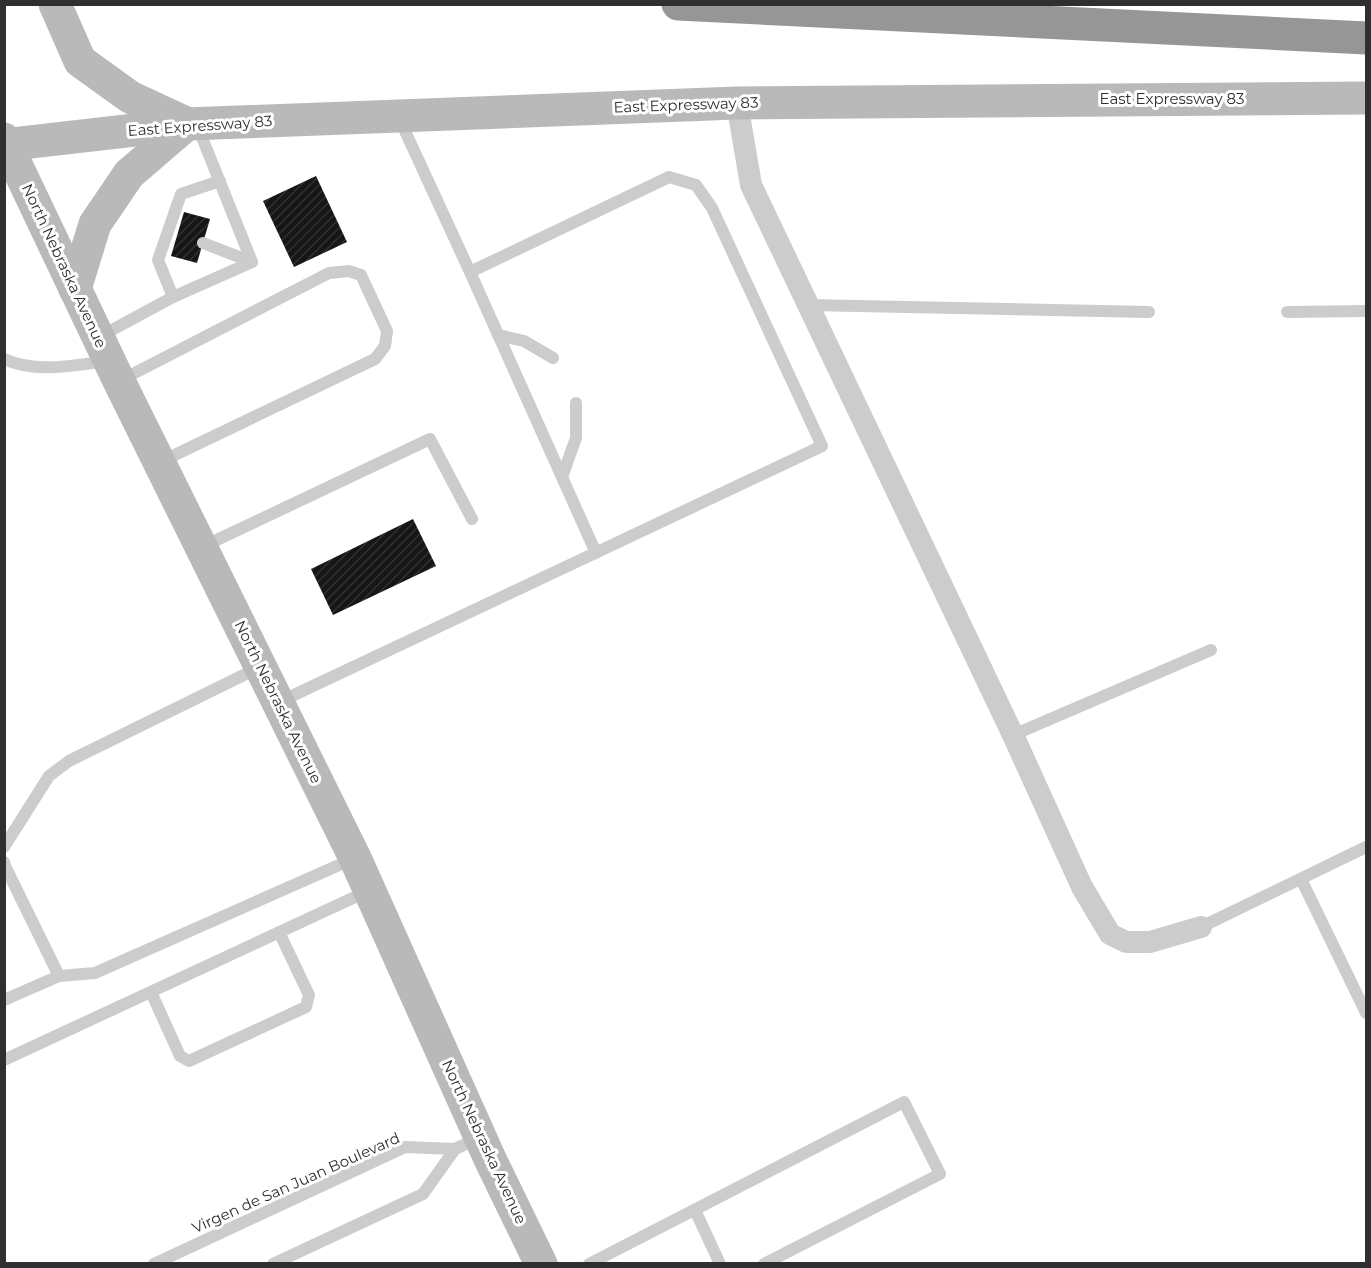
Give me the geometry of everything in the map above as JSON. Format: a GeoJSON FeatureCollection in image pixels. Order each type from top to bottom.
{"type":"FeatureCollection","features":[{"type":"Feature","properties":{"kind":"highway"},"geometry":{"type":"LineString","coordinates":[[678,4],[1366,38]]}},
{"type":"Feature","properties":{"kind":"main road"},"geometry":{"type":"LineString","coordinates":[[55,4],[80,61],[130,97],[192,124],[129,174],[95,224],[75,289]]}},
{"type":"Feature","properties":{"kind":"main road","name":"East Expressway 83"},"geometry":{"type":"LineString","coordinates":[[5,143],[192,124],[737,103],[1366,98]]}},
{"type":"Feature","properties":{"kind":"main road","name":"North Nebraska Avenue"},"geometry":{"type":"LineString","coordinates":[[5,143],[108,360],[355,858],[467,1143],[542,1263]]}},
{"type":"Feature","properties":{"kind":"street"},"geometry":{"type":"LineString","coordinates":[[737,103],[751,185],[1013,735],[1082,887],[1110,934],[1126,942],[1150,942],[1201,927]]}},
{"type":"Feature","properties":{"kind":"lane"},"geometry":{"type":"LineString","coordinates":[[398,116],[596,552]]}},
{"type":"Feature","properties":{"kind":"lane"},"geometry":{"type":"LineString","coordinates":[[192,124],[220,182],[252,262]]}},
{"type":"Feature","properties":{"kind":"lane"},"geometry":{"type":"LineString","coordinates":[[278,703],[822,446],[712,208],[696,185],[669,177],[470,272]]}},
{"type":"Feature","properties":{"kind":"lane"},"geometry":{"type":"LineString","coordinates":[[173,297],[158,260],[173,230],[181,194],[220,182]]}},
{"type":"Feature","properties":{"kind":"lane"},"geometry":{"type":"LineString","coordinates":[[203,243],[252,262]]}},
{"type":"Feature","properties":{"kind":"lane"},"geometry":{"type":"LineString","coordinates":[[108,360],[173,297],[252,262]]}},
{"type":"Feature","properties":{"kind":"lane"},"geometry":{"type":"LineString","coordinates":[[4,359],[19,365],[52,368],[108,360],[329,273],[349,271],[361,276],[387,331],[385,346],[375,359],[159,462]]}},
{"type":"Feature","properties":{"kind":"lane"},"geometry":{"type":"LineString","coordinates":[[808,305],[1149,312]]}},
{"type":"Feature","properties":{"kind":"lane"},"geometry":{"type":"LineString","coordinates":[[1287,312],[1366,311]]}},
{"type":"Feature","properties":{"kind":"lane"},"geometry":{"type":"LineString","coordinates":[[498,335],[524,341],[553,358]]}},
{"type":"Feature","properties":{"kind":"lane"},"geometry":{"type":"LineString","coordinates":[[562,477],[576,438],[576,403]]}},
{"type":"Feature","properties":{"kind":"lane"},"geometry":{"type":"LineString","coordinates":[[201,548],[430,439],[472,519]]}},
{"type":"Feature","properties":{"kind":"lane"},"geometry":{"type":"LineString","coordinates":[[1013,735],[1211,650]]}},
{"type":"Feature","properties":{"kind":"lane"},"geometry":{"type":"LineString","coordinates":[[4,847],[49,776],[69,761],[260,667]]}},
{"type":"Feature","properties":{"kind":"lane"},"geometry":{"type":"LineString","coordinates":[[1201,927],[1366,847]]}},
{"type":"Feature","properties":{"kind":"lane"},"geometry":{"type":"LineString","coordinates":[[4,1000],[59,976],[95,973],[355,858]]}},
{"type":"Feature","properties":{"kind":"lane"},"geometry":{"type":"LineString","coordinates":[[4,862],[59,976]]}},
{"type":"Feature","properties":{"kind":"lane"},"geometry":{"type":"LineString","coordinates":[[1301,879],[1366,1013]]}},
{"type":"Feature","properties":{"kind":"lane"},"geometry":{"type":"LineString","coordinates":[[4,1060],[369,890]]}},
{"type":"Feature","properties":{"kind":"lane"},"geometry":{"type":"LineString","coordinates":[[151,992],[180,1056],[189,1061],[306,1006],[309,995],[279,932]]}},
{"type":"Feature","properties":{"kind":"lane"},"geometry":{"type":"LineString","coordinates":[[589,1263],[904,1102],[940,1174],[764,1263]]}},
{"type":"Feature","properties":{"kind":"lane"},"geometry":{"type":"LineString","coordinates":[[273,1263],[423,1194],[467,1143]]}},
{"type":"Feature","properties":{"kind":"lane","name":"Virgen de San Juan Boulevard"},"geometry":{"type":"LineString","coordinates":[[154,1263],[405,1148],[467,1143]]}},
{"type":"Feature","properties":{"kind":"lane"},"geometry":{"type":"LineString","coordinates":[[695,1210],[720,1263]]}},
{"type":"Feature","properties":{"kind":"building"},"geometry":{"type":"Polygon","coordinates":[[[316,176],[347,242],[294,267],[263,201],[316,176]]]}},
{"type":"Feature","properties":{"kind":"building"},"geometry":{"type":"Polygon","coordinates":[[[184,212],[210,219],[197,263],[171,256],[184,212]]]}},
{"type":"Feature","properties":{"kind":"building"},"geometry":{"type":"Polygon","coordinates":[[[413,519],[436,566],[333,615],[311,569],[413,519]]]}}]}
